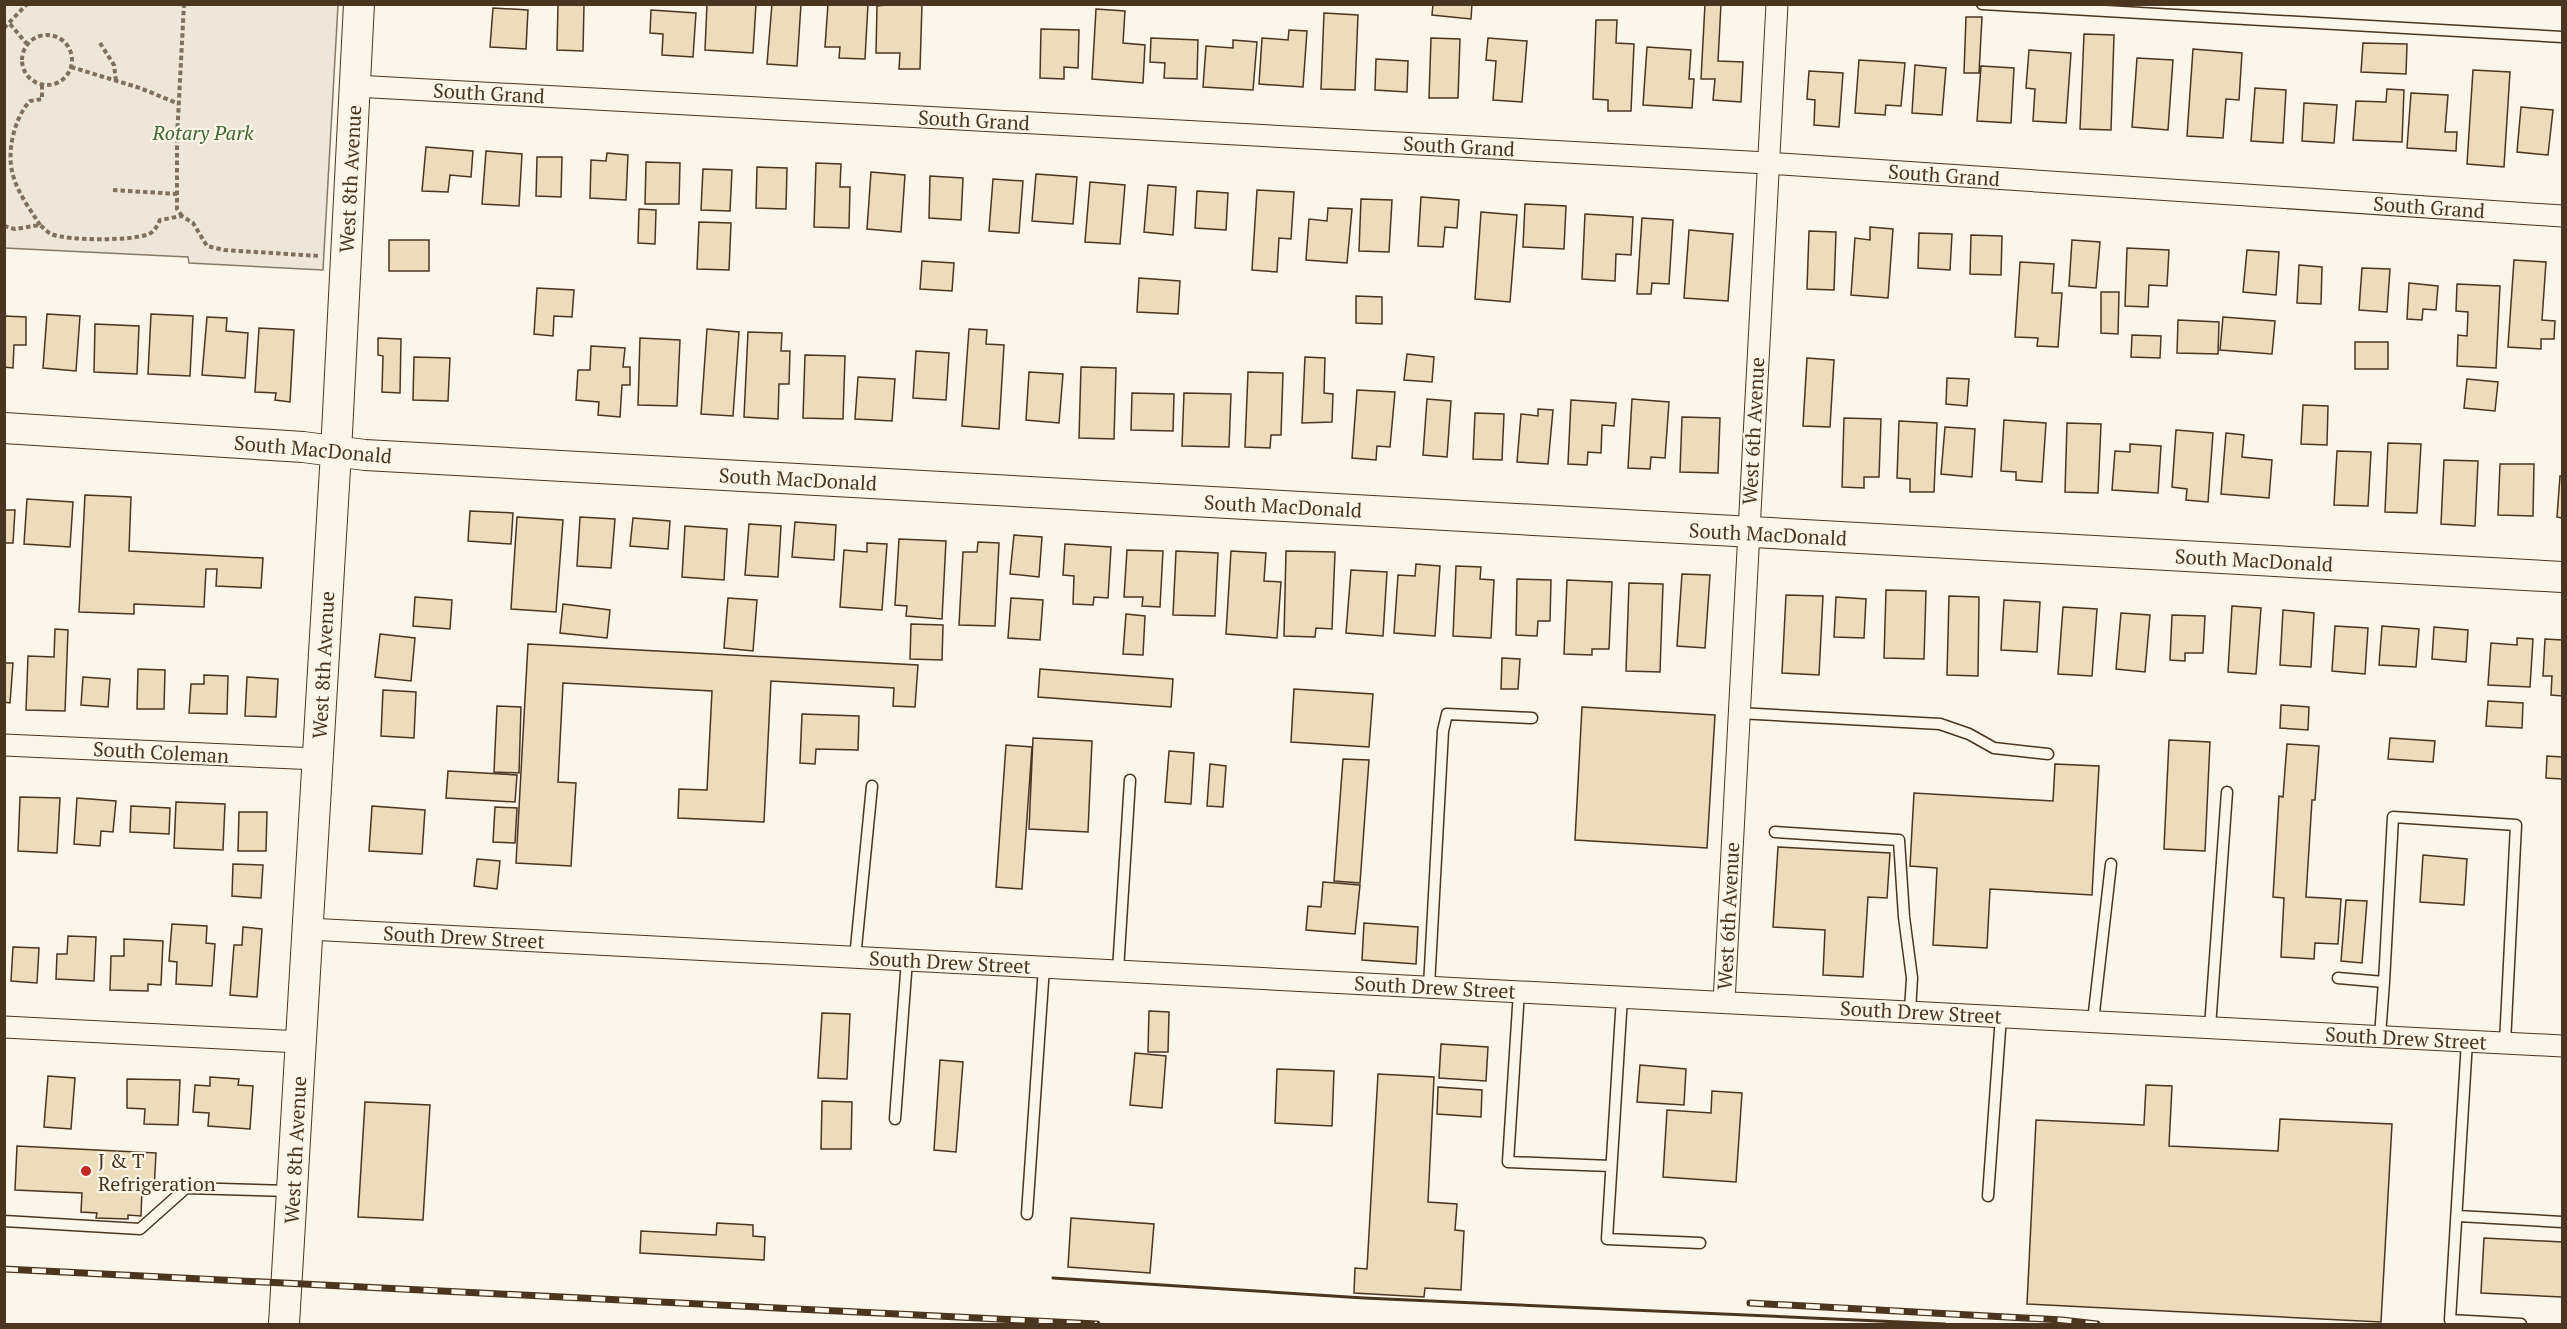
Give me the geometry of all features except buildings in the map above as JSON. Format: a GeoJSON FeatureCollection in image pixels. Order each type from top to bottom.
{"type":"FeatureCollection","features":[{"type":"Feature","properties":{"kind":"street","name":"West 8th Avenue"},"geometry":{"type":"LineString","coordinates":[[284,1324],[336,452],[359,4]]}},
{"type":"Feature","properties":{"kind":"street","name":"West 6th Avenue"},"geometry":{"type":"LineString","coordinates":[[1724,1002],[1777,4]]}},
{"type":"Feature","properties":{"kind":"street","name":"South Grand"},"geometry":{"type":"LineString","coordinates":[[355,86],[1767,163],[2562,216]]}},
{"type":"Feature","properties":{"kind":"street","name":"South MacDonald"},"geometry":{"type":"LineString","coordinates":[[4,428],[336,452],[2562,577]]}},
{"type":"Feature","properties":{"kind":"street","name":"South Coleman"},"geometry":{"type":"LineString","coordinates":[[4,745],[318,759]]}},
{"type":"Feature","properties":{"kind":"street","name":"South Drew Street"},"geometry":{"type":"LineString","coordinates":[[308,929],[2562,1046]]}},
{"type":"Feature","properties":{"kind":"street"},"geometry":{"type":"LineString","coordinates":[[4,1028],[301,1042]]}},
{"type":"Feature","properties":{"kind":"lane"},"geometry":{"type":"LineString","coordinates":[[1982,4],[2562,37]]}},
{"type":"Feature","properties":{"kind":"lane"},"geometry":{"type":"LineString","coordinates":[[1738,713],[1940,724],[1969,734],[1994,748],[2048,754]]}},
{"type":"Feature","properties":{"kind":"lane"},"geometry":{"type":"LineString","coordinates":[[1429,986],[1443,731],[1447,714],[1532,718]]}},
{"type":"Feature","properties":{"kind":"lane"},"geometry":{"type":"LineString","coordinates":[[1118,970],[1130,780]]}},
{"type":"Feature","properties":{"kind":"lane"},"geometry":{"type":"LineString","coordinates":[[855,958],[872,786]]}},
{"type":"Feature","properties":{"kind":"lane"},"geometry":{"type":"LineString","coordinates":[[2210,1027],[2227,792]]}},
{"type":"Feature","properties":{"kind":"lane"},"geometry":{"type":"LineString","coordinates":[[2380,1036],[2393,817],[2516,825],[2505,1043]]}},
{"type":"Feature","properties":{"kind":"lane"},"geometry":{"type":"LineString","coordinates":[[1775,832],[1899,840],[1904,917],[1912,978],[1910,1011]]}},
{"type":"Feature","properties":{"kind":"lane"},"geometry":{"type":"LineString","coordinates":[[2093,1021],[2111,864]]}},
{"type":"Feature","properties":{"kind":"lane"},"geometry":{"type":"LineString","coordinates":[[895,1119],[907,960]]}},
{"type":"Feature","properties":{"kind":"lane"},"geometry":{"type":"LineString","coordinates":[[1027,1214],[1044,967]]}},
{"type":"Feature","properties":{"kind":"lane"},"geometry":{"type":"LineString","coordinates":[[2338,978],[2384,982]]}},
{"type":"Feature","properties":{"kind":"lane"},"geometry":{"type":"LineString","coordinates":[[1519,991],[1508,1162],[1611,1166]]}},
{"type":"Feature","properties":{"kind":"lane"},"geometry":{"type":"LineString","coordinates":[[1622,996],[1607,1239],[1700,1244]]}},
{"type":"Feature","properties":{"kind":"lane"},"geometry":{"type":"LineString","coordinates":[[1988,1196],[2001,1016]]}},
{"type":"Feature","properties":{"kind":"lane"},"geometry":{"type":"LineString","coordinates":[[2466,1041],[2458,1216],[2450,1320],[2522,1324]]}},
{"type":"Feature","properties":{"kind":"lane"},"geometry":{"type":"LineString","coordinates":[[4,1221],[140,1229],[186,1188],[292,1191]]}},
{"type":"Feature","properties":{"kind":"lane"},"geometry":{"type":"LineString","coordinates":[[2458,1216],[2562,1222]]}},
{"type":"Feature","properties":{"kind":"path"},"geometry":{"type":"LineString","coordinates":[[4,28],[27,4]]}},
{"type":"Feature","properties":{"kind":"path"},"geometry":{"type":"LineString","coordinates":[[184,4],[177,209],[182,216],[194,223],[207,246],[224,250],[346,257]]}},
{"type":"Feature","properties":{"kind":"path"},"geometry":{"type":"LineString","coordinates":[[9,24],[27,44]]}},
{"type":"Feature","properties":{"kind":"path"},"geometry":{"type":"LineString","coordinates":[[42,35],[60,39],[71,53],[71,67],[59,83],[42,86],[27,77],[21,61],[27,44],[42,35]]}},
{"type":"Feature","properties":{"kind":"path"},"geometry":{"type":"LineString","coordinates":[[100,43],[114,65],[116,81]]}},
{"type":"Feature","properties":{"kind":"path"},"geometry":{"type":"LineString","coordinates":[[71,67],[179,104]]}},
{"type":"Feature","properties":{"kind":"path"},"geometry":{"type":"LineString","coordinates":[[42,86],[42,99],[30,101],[22,110],[13,136],[11,170],[22,196],[40,225],[50,234],[79,239],[113,239],[148,234],[156,229],[160,220],[182,216]]}},
{"type":"Feature","properties":{"kind":"path"},"geometry":{"type":"LineString","coordinates":[[113,190],[177,194]]}},
{"type":"Feature","properties":{"kind":"path"},"geometry":{"type":"LineString","coordinates":[[4,226],[15,229],[40,225]]}},
{"type":"Feature","properties":{"kind":"green space","name":"Rotary Park"},"geometry":{"type":"Polygon","coordinates":[[[4,5],[338,5],[323,270],[189,263],[188,257],[5,248],[4,5]]]}},
{"type":"Feature","properties":{"kind":"railway"},"geometry":{"type":"LineString","coordinates":[[4,1269],[1097,1324]]}},
{"type":"Feature","properties":{"kind":"railway"},"geometry":{"type":"LineString","coordinates":[[1750,1303],[2062,1320],[2097,1324]]}},
{"type":"Feature","properties":{"kind":"wall"},"geometry":{"type":"LineString","coordinates":[[1053,1278],[1364,1298],[1945,1324]]}},
{"type":"Feature","properties":{"kind":"place","name":"J & T Refrigeration"},"geometry":{"type":"Point","coordinates":[86,1171]}}]}
